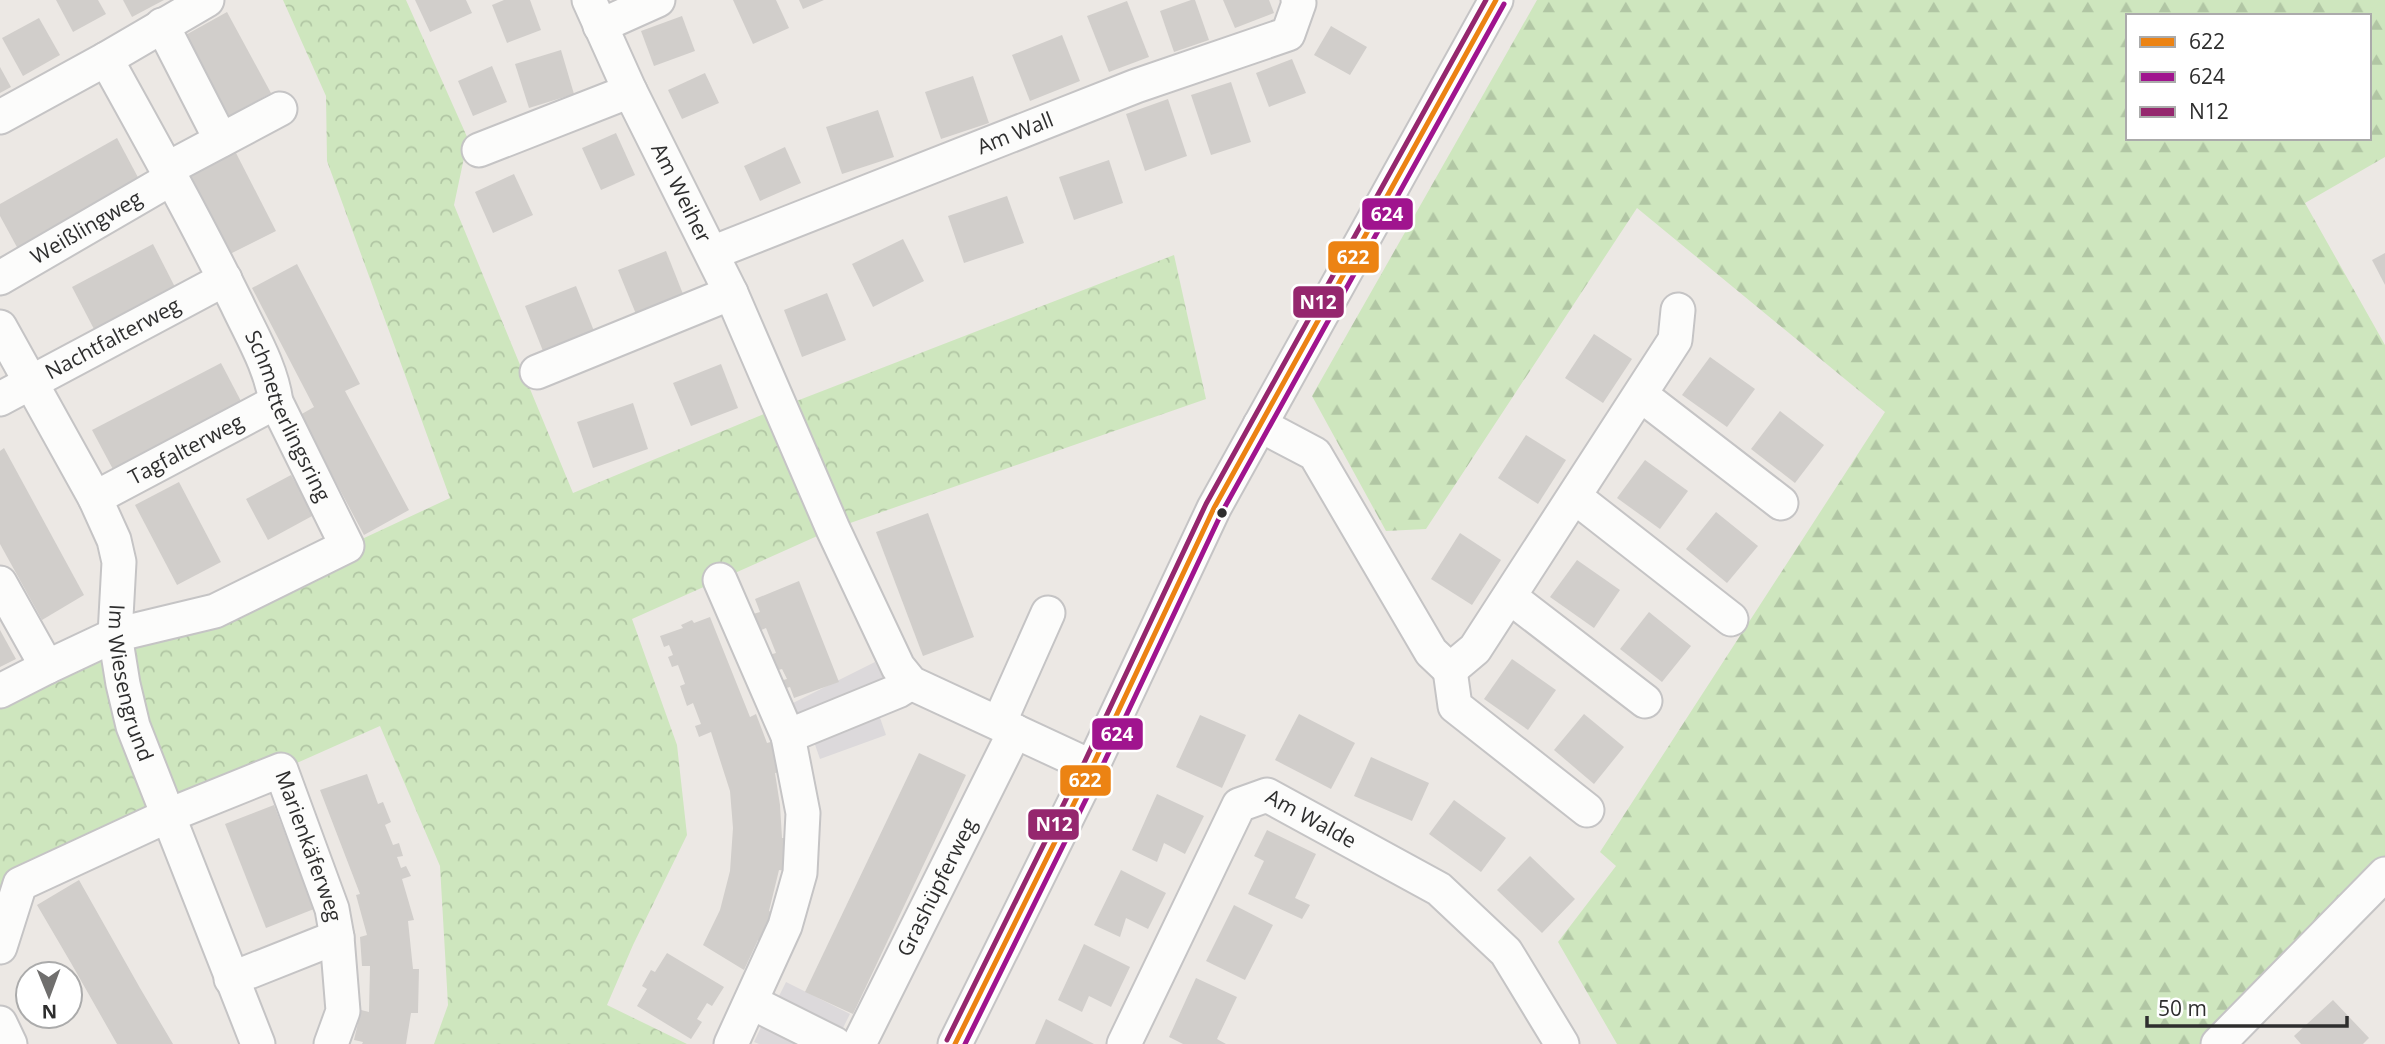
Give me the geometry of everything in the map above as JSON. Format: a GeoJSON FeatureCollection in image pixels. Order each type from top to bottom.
{"type":"FeatureCollection","features":[{"type":"Feature","properties":{"kind":"street"},"geometry":{"type":"LineString","coordinates":[[0,117],[207,0]]}},
{"type":"Feature","properties":{"kind":"street"},"geometry":{"type":"LineString","coordinates":[[595,13],[658,0]]}},
{"type":"Feature","properties":{"kind":"street","name":"Am Wall"},"geometry":{"type":"LineString","coordinates":[[712,253],[1136,86],[1288,34],[1298,0]]}},
{"type":"Feature","properties":{"kind":"street"},"geometry":{"type":"LineString","coordinates":[[955,1044],[1092,767],[1214,508],[1496,0]]}},
{"type":"Feature","properties":{"kind":"street","name":"Am Weiher"},"geometry":{"type":"LineString","coordinates":[[595,13],[630,91],[731,293],[833,529],[898,667],[911,683]]}},
{"type":"Feature","properties":{"kind":"street"},"geometry":{"type":"LineString","coordinates":[[162,26],[221,140]]}},
{"type":"Feature","properties":{"kind":"street","name":"Schmetterlingsring"},"geometry":{"type":"LineString","coordinates":[[0,691],[115,635],[215,611],[347,546],[276,402],[273,379],[225,279],[106,59]]}},
{"type":"Feature","properties":{"kind":"street"},"geometry":{"type":"LineString","coordinates":[[479,150],[630,91]]}},
{"type":"Feature","properties":{"kind":"street","name":"Weißlingweg"},"geometry":{"type":"LineString","coordinates":[[0,278],[221,140],[280,109]]}},
{"type":"Feature","properties":{"kind":"street","name":"Nachtfalterweg"},"geometry":{"type":"LineString","coordinates":[[0,399],[225,279]]}},
{"type":"Feature","properties":{"kind":"street"},"geometry":{"type":"LineString","coordinates":[[537,372],[731,293]]}},
{"type":"Feature","properties":{"kind":"street"},"geometry":{"type":"LineString","coordinates":[[1450,670],[1475,649],[1641,396],[1675,340],[1678,310]]}},
{"type":"Feature","properties":{"kind":"street","name":"Im Wiesengrund"},"geometry":{"type":"LineString","coordinates":[[0,327],[95,498],[114,540],[119,562],[115,635],[123,684],[134,726],[258,1044]]}},
{"type":"Feature","properties":{"kind":"street"},"geometry":{"type":"LineString","coordinates":[[1641,396],[1781,503]]}},
{"type":"Feature","properties":{"kind":"street","name":"Tagfalterweg"},"geometry":{"type":"LineString","coordinates":[[95,498],[276,402]]}},
{"type":"Feature","properties":{"kind":"street"},"geometry":{"type":"LineString","coordinates":[[1260,425],[1315,454],[1431,652],[1450,670],[1455,706],[1587,810]]}},
{"type":"Feature","properties":{"kind":"street"},"geometry":{"type":"LineString","coordinates":[[1575,497],[1731,619]]}},
{"type":"Feature","properties":{"kind":"street"},"geometry":{"type":"LineString","coordinates":[[720,580],[788,736],[803,813],[800,873],[785,926],[732,1044]]}},
{"type":"Feature","properties":{"kind":"street"},"geometry":{"type":"LineString","coordinates":[[0,583],[47,667]]}},
{"type":"Feature","properties":{"kind":"street"},"geometry":{"type":"LineString","coordinates":[[1510,597],[1645,701]]}},
{"type":"Feature","properties":{"kind":"street","name":"Grashüpferweg"},"geometry":{"type":"LineString","coordinates":[[859,1044],[1007,727],[1048,613]]}},
{"type":"Feature","properties":{"kind":"street"},"geometry":{"type":"LineString","coordinates":[[788,736],[898,691],[911,683],[1092,767]]}},
{"type":"Feature","properties":{"kind":"street","name":"Marienkäferweg"},"geometry":{"type":"LineString","coordinates":[[167,816],[281,770],[332,909],[343,1011],[331,1044]]}},
{"type":"Feature","properties":{"kind":"street","name":"Am Walde"},"geometry":{"type":"LineString","coordinates":[[1124,1044],[1239,805],[1267,795],[1439,889],[1506,952],[1562,1044]]}},
{"type":"Feature","properties":{"kind":"street"},"geometry":{"type":"LineString","coordinates":[[0,947],[20,884],[167,816]]}},
{"type":"Feature","properties":{"kind":"street"},"geometry":{"type":"LineString","coordinates":[[2218,1044],[2385,874]]}},
{"type":"Feature","properties":{"kind":"street"},"geometry":{"type":"LineString","coordinates":[[231,979],[337,937]]}},
{"type":"Feature","properties":{"kind":"street"},"geometry":{"type":"LineString","coordinates":[[751,1002],[835,1044]]}},
{"type":"Feature","properties":{"kind":"street"},"geometry":{"type":"LineString","coordinates":[[0,1023],[10,1044]]}},
{"type":"Feature","properties":{"kind":"shaded area"},"geometry":{"type":"Polygon","coordinates":[[[875,662],[883,678],[800,720],[791,704],[875,662]]]}},
{"type":"Feature","properties":{"kind":"shaded area"},"geometry":{"type":"Polygon","coordinates":[[[878,712],[886,735],[820,759],[812,736],[878,712]]]}},
{"type":"Feature","properties":{"kind":"shaded area"},"geometry":{"type":"Polygon","coordinates":[[[786,982],[850,1014],[841,1032],[777,1000],[786,982]]]}},
{"type":"Feature","properties":{"kind":"shaded area"},"geometry":{"type":"Polygon","coordinates":[[[764,1021],[812,1044],[754,1042],[764,1021]]]}},
{"type":"Feature","properties":{"kind":"green space"},"geometry":{"type":"Polygon","coordinates":[[[283,0],[406,0],[468,139],[454,205],[573,493],[781,407],[1174,255],[1206,399],[833,529],[632,619],[677,745],[687,835],[607,1005],[687,1044],[434,1044],[448,1005],[440,866],[380,726],[0,895],[0,691],[347,546],[450,498],[327,161],[326,96],[283,0]]]}},
{"type":"Feature","properties":{"kind":"green space"},"geometry":{"type":"Polygon","coordinates":[[[1537,0],[2385,0],[2385,157],[2305,203],[2385,345],[2385,874],[2218,1044],[1617,1044],[1558,942],[1616,866],[1600,852],[1885,412],[1637,208],[1426,529],[1386,531],[1312,396],[1537,0]]]}},
{"type":"Feature","properties":{"kind":"building"},"geometry":{"type":"Polygon","coordinates":[[[56,0],[98,0],[106,14],[73,32],[56,0]]]}},
{"type":"Feature","properties":{"kind":"building"},"geometry":{"type":"Polygon","coordinates":[[[123,0],[164,0],[132,17],[123,0]]]}},
{"type":"Feature","properties":{"kind":"building"},"geometry":{"type":"Polygon","coordinates":[[[415,0],[466,0],[472,13],[430,32],[415,0]]]}},
{"type":"Feature","properties":{"kind":"building"},"geometry":{"type":"Polygon","coordinates":[[[504,0],[530,0],[541,30],[507,43],[492,5],[504,0]]]}},
{"type":"Feature","properties":{"kind":"building"},"geometry":{"type":"Polygon","coordinates":[[[733,0],[776,0],[789,28],[753,44],[733,0]]]}},
{"type":"Feature","properties":{"kind":"building"},"geometry":{"type":"Polygon","coordinates":[[[799,0],[824,0],[803,9],[799,0]]]}},
{"type":"Feature","properties":{"kind":"building"},"geometry":{"type":"Polygon","coordinates":[[[1195,0],[1209,40],[1174,52],[1160,11],[1195,0]]]}},
{"type":"Feature","properties":{"kind":"building"},"geometry":{"type":"Polygon","coordinates":[[[1223,0],[1269,0],[1274,13],[1235,28],[1223,0]]]}},
{"type":"Feature","properties":{"kind":"building"},"geometry":{"type":"Polygon","coordinates":[[[1127,1],[1149,57],[1109,72],[1087,16],[1127,1]]]}},
{"type":"Feature","properties":{"kind":"building"},"geometry":{"type":"Polygon","coordinates":[[[227,12],[271,93],[226,118],[182,37],[227,12]]]}},
{"type":"Feature","properties":{"kind":"building"},"geometry":{"type":"Polygon","coordinates":[[[682,16],[695,51],[654,66],[641,31],[682,16]]]}},
{"type":"Feature","properties":{"kind":"building"},"geometry":{"type":"Polygon","coordinates":[[[39,18],[60,55],[23,76],[2,38],[39,18]]]}},
{"type":"Feature","properties":{"kind":"building"},"geometry":{"type":"Polygon","coordinates":[[[1331,26],[1367,47],[1350,75],[1314,55],[1331,26]]]}},
{"type":"Feature","properties":{"kind":"building"},"geometry":{"type":"Polygon","coordinates":[[[1062,35],[1080,81],[1030,101],[1012,55],[1062,35]]]}},
{"type":"Feature","properties":{"kind":"building"},"geometry":{"type":"Polygon","coordinates":[[[561,50],[574,94],[529,108],[515,64],[561,50]]]}},
{"type":"Feature","properties":{"kind":"building"},"geometry":{"type":"Polygon","coordinates":[[[1292,59],[1306,93],[1269,107],[1256,73],[1292,59]]]}},
{"type":"Feature","properties":{"kind":"building"},"geometry":{"type":"Polygon","coordinates":[[[492,66],[507,102],[473,116],[458,81],[492,66]]]}},
{"type":"Feature","properties":{"kind":"building"},"geometry":{"type":"Polygon","coordinates":[[[0,67],[11,87],[0,93],[0,67]]]}},
{"type":"Feature","properties":{"kind":"building"},"geometry":{"type":"Polygon","coordinates":[[[705,73],[719,103],[682,119],[668,90],[705,73]]]}},
{"type":"Feature","properties":{"kind":"building"},"geometry":{"type":"Polygon","coordinates":[[[973,76],[989,123],[941,139],[925,92],[973,76]]]}},
{"type":"Feature","properties":{"kind":"building"},"geometry":{"type":"Polygon","coordinates":[[[1231,82],[1251,142],[1211,155],[1191,95],[1231,82]]]}},
{"type":"Feature","properties":{"kind":"building"},"geometry":{"type":"Polygon","coordinates":[[[1168,99],[1187,156],[1145,171],[1126,114],[1168,99]]]}},
{"type":"Feature","properties":{"kind":"building"},"geometry":{"type":"Polygon","coordinates":[[[878,110],[894,157],[842,174],[826,127],[878,110]]]}},
{"type":"Feature","properties":{"kind":"building"},"geometry":{"type":"Polygon","coordinates":[[[616,133],[635,175],[601,190],[582,148],[616,133]]]}},
{"type":"Feature","properties":{"kind":"building"},"geometry":{"type":"Polygon","coordinates":[[[117,138],[141,183],[18,249],[0,216],[0,204],[117,138]]]}},
{"type":"Feature","properties":{"kind":"building"},"geometry":{"type":"Polygon","coordinates":[[[785,147],[801,183],[760,201],[744,166],[785,147]]]}},
{"type":"Feature","properties":{"kind":"building"},"geometry":{"type":"Polygon","coordinates":[[[235,151],[276,231],[230,254],[190,174],[235,151]]]}},
{"type":"Feature","properties":{"kind":"building"},"geometry":{"type":"Polygon","coordinates":[[[1109,160],[1123,203],[1074,220],[1059,177],[1109,160]]]}},
{"type":"Feature","properties":{"kind":"building"},"geometry":{"type":"Polygon","coordinates":[[[514,174],[533,215],[493,233],[475,192],[514,174]]]}},
{"type":"Feature","properties":{"kind":"building"},"geometry":{"type":"Polygon","coordinates":[[[1007,196],[1024,243],[964,263],[948,216],[1007,196]]]}},
{"type":"Feature","properties":{"kind":"building"},"geometry":{"type":"Polygon","coordinates":[[[903,239],[924,281],[873,307],[852,264],[903,239]]]}},
{"type":"Feature","properties":{"kind":"building"},"geometry":{"type":"Polygon","coordinates":[[[153,244],[176,289],[95,331],[72,287],[153,244]]]}},
{"type":"Feature","properties":{"kind":"building"},"geometry":{"type":"Polygon","coordinates":[[[666,251],[683,294],[636,314],[618,270],[666,251]]]}},
{"type":"Feature","properties":{"kind":"building"},"geometry":{"type":"Polygon","coordinates":[[[2385,253],[2385,285],[2372,260],[2385,253]]]}},
{"type":"Feature","properties":{"kind":"building"},"geometry":{"type":"Polygon","coordinates":[[[297,264],[360,384],[345,391],[409,510],[364,535],[300,415],[314,407],[252,288],[297,264]]]}},
{"type":"Feature","properties":{"kind":"building"},"geometry":{"type":"Polygon","coordinates":[[[576,286],[596,336],[545,356],[525,306],[576,286]]]}},
{"type":"Feature","properties":{"kind":"building"},"geometry":{"type":"Polygon","coordinates":[[[827,293],[846,340],[802,357],[784,310],[827,293]]]}},
{"type":"Feature","properties":{"kind":"building"},"geometry":{"type":"Polygon","coordinates":[[[1594,334],[1632,359],[1603,403],[1565,378],[1594,334]]]}},
{"type":"Feature","properties":{"kind":"building"},"geometry":{"type":"Polygon","coordinates":[[[1710,357],[1755,389],[1727,427],[1682,395],[1710,357]]]}},
{"type":"Feature","properties":{"kind":"building"},"geometry":{"type":"Polygon","coordinates":[[[221,363],[243,405],[115,473],[92,430],[221,363]]]}},
{"type":"Feature","properties":{"kind":"building"},"geometry":{"type":"Polygon","coordinates":[[[721,364],[738,408],[691,426],[673,383],[721,364]]]}},
{"type":"Feature","properties":{"kind":"building"},"geometry":{"type":"Polygon","coordinates":[[[633,403],[648,449],[593,468],[577,422],[633,403]]]}},
{"type":"Feature","properties":{"kind":"building"},"geometry":{"type":"Polygon","coordinates":[[[1780,411],[1824,445],[1795,483],[1751,449],[1780,411]]]}},
{"type":"Feature","properties":{"kind":"building"},"geometry":{"type":"Polygon","coordinates":[[[1526,435],[1566,460],[1538,504],[1498,478],[1526,435]]]}},
{"type":"Feature","properties":{"kind":"building"},"geometry":{"type":"Polygon","coordinates":[[[4,448],[84,595],[42,620],[0,544],[0,451],[4,448]]]}},
{"type":"Feature","properties":{"kind":"building"},"geometry":{"type":"Polygon","coordinates":[[[1645,460],[1688,491],[1660,529],[1617,498],[1645,460]]]}},
{"type":"Feature","properties":{"kind":"building"},"geometry":{"type":"Polygon","coordinates":[[[291,475],[314,515],[268,540],[246,499],[291,475]]]}},
{"type":"Feature","properties":{"kind":"building"},"geometry":{"type":"Polygon","coordinates":[[[179,482],[221,562],[177,585],[135,505],[179,482]]]}},
{"type":"Feature","properties":{"kind":"building"},"geometry":{"type":"Polygon","coordinates":[[[1716,512],[1758,546],[1727,583],[1686,549],[1716,512]]]}},
{"type":"Feature","properties":{"kind":"building"},"geometry":{"type":"Polygon","coordinates":[[[928,513],[974,637],[923,656],[876,532],[928,513]]]}},
{"type":"Feature","properties":{"kind":"building"},"geometry":{"type":"Polygon","coordinates":[[[1460,533],[1501,560],[1472,605],[1431,579],[1460,533]]]}},
{"type":"Feature","properties":{"kind":"building"},"geometry":{"type":"Polygon","coordinates":[[[1577,560],[1620,590],[1594,628],[1550,597],[1577,560]]]}},
{"type":"Feature","properties":{"kind":"building"},"geometry":{"type":"Polygon","coordinates":[[[799,581],[839,682],[794,698],[790,687],[783,689],[780,681],[787,679],[782,669],[775,671],[769,655],[776,653],[766,628],[759,631],[753,614],[760,612],[755,599],[799,581]]]}},
{"type":"Feature","properties":{"kind":"building"},"geometry":{"type":"Polygon","coordinates":[[[1649,612],[1691,646],[1662,682],[1620,649],[1649,612]]]}},
{"type":"Feature","properties":{"kind":"building"},"geometry":{"type":"Polygon","coordinates":[[[710,617],[750,717],[756,714],[767,743],[774,741],[783,772],[775,773],[782,838],[789,838],[787,871],[779,870],[769,911],[777,915],[765,943],[758,940],[744,970],[703,945],[720,910],[730,871],[733,828],[730,791],[711,732],[699,737],[695,726],[701,724],[693,703],[687,706],[680,686],[685,684],[678,665],[672,667],[668,657],[673,655],[669,645],[664,647],[660,636],[683,628],[681,625],[692,620],[694,623],[710,617]]]}},
{"type":"Feature","properties":{"kind":"building"},"geometry":{"type":"Polygon","coordinates":[[[0,630],[16,659],[0,667],[0,630]]]}},
{"type":"Feature","properties":{"kind":"building"},"geometry":{"type":"Polygon","coordinates":[[[1512,659],[1556,690],[1528,730],[1484,699],[1512,659]]]}},
{"type":"Feature","properties":{"kind":"building"},"geometry":{"type":"Polygon","coordinates":[[[1299,714],[1355,743],[1331,789],[1275,760],[1299,714]]]}},
{"type":"Feature","properties":{"kind":"building"},"geometry":{"type":"Polygon","coordinates":[[[1584,714],[1624,747],[1594,784],[1554,750],[1584,714]]]}},
{"type":"Feature","properties":{"kind":"building"},"geometry":{"type":"Polygon","coordinates":[[[1200,715],[1246,735],[1222,788],[1176,767],[1200,715]]]}},
{"type":"Feature","properties":{"kind":"building"},"geometry":{"type":"Polygon","coordinates":[[[919,753],[966,775],[853,1014],[805,992],[919,753]]]}},
{"type":"Feature","properties":{"kind":"building"},"geometry":{"type":"Polygon","coordinates":[[[1371,757],[1429,783],[1412,821],[1354,796],[1371,757]]]}},
{"type":"Feature","properties":{"kind":"building"},"geometry":{"type":"Polygon","coordinates":[[[367,774],[378,804],[383,802],[391,822],[385,825],[393,845],[399,843],[403,856],[397,857],[401,868],[406,866],[411,876],[402,879],[414,920],[408,921],[413,969],[419,969],[418,1013],[411,1013],[406,1044],[362,1044],[363,1042],[354,1040],[361,1010],[369,1012],[370,966],[362,966],[360,937],[367,935],[356,895],[360,894],[320,790],[367,774]]]}},
{"type":"Feature","properties":{"kind":"building"},"geometry":{"type":"Polygon","coordinates":[[[1157,794],[1204,816],[1185,854],[1164,843],[1157,862],[1132,850],[1157,794]]]}},
{"type":"Feature","properties":{"kind":"building"},"geometry":{"type":"Polygon","coordinates":[[[1454,800],[1506,838],[1481,872],[1429,834],[1454,800]]]}},
{"type":"Feature","properties":{"kind":"building"},"geometry":{"type":"Polygon","coordinates":[[[274,805],[314,909],[266,928],[225,824],[274,805]]]}},
{"type":"Feature","properties":{"kind":"building"},"geometry":{"type":"Polygon","coordinates":[[[1267,830],[1316,854],[1295,898],[1310,905],[1302,919],[1248,894],[1264,861],[1254,856],[1267,830]]]}},
{"type":"Feature","properties":{"kind":"building"},"geometry":{"type":"Polygon","coordinates":[[[1530,856],[1575,899],[1542,933],[1497,890],[1530,856]]]}},
{"type":"Feature","properties":{"kind":"building"},"geometry":{"type":"Polygon","coordinates":[[[1121,870],[1166,893],[1148,929],[1126,918],[1120,937],[1094,925],[1121,870]]]}},
{"type":"Feature","properties":{"kind":"building"},"geometry":{"type":"Polygon","coordinates":[[[79,880],[173,1044],[117,1044],[84,986],[84,960],[69,960],[37,905],[79,880]]]}},
{"type":"Feature","properties":{"kind":"building"},"geometry":{"type":"Polygon","coordinates":[[[1234,905],[1273,925],[1245,980],[1206,961],[1234,905]]]}},
{"type":"Feature","properties":{"kind":"building"},"geometry":{"type":"Polygon","coordinates":[[[1084,944],[1130,967],[1111,1007],[1089,996],[1082,1012],[1058,1000],[1084,944]]]}},
{"type":"Feature","properties":{"kind":"building"},"geometry":{"type":"Polygon","coordinates":[[[667,953],[724,987],[712,1006],[707,1003],[697,1019],[702,1022],[691,1039],[637,1006],[647,989],[642,986],[651,970],[655,972],[667,953]]]}},
{"type":"Feature","properties":{"kind":"building"},"geometry":{"type":"Polygon","coordinates":[[[1196,978],[1237,997],[1217,1039],[1226,1044],[1183,1044],[1169,1037],[1196,978]]]}},
{"type":"Feature","properties":{"kind":"building"},"geometry":{"type":"Polygon","coordinates":[[[2333,1000],[2369,1038],[2363,1044],[2301,1044],[2294,1036],[2333,1000]]]}},
{"type":"Feature","properties":{"kind":"building"},"geometry":{"type":"Polygon","coordinates":[[[1046,1019],[1094,1044],[1035,1044],[1046,1019]]]}},
{"type":"Feature","properties":{"kind":"transit line","name":"N12"},"geometry":{"type":"LineString","coordinates":[[947,1040],[1084,763],[1206,504],[1486,0]]}},
{"type":"Feature","properties":{"kind":"transit line","name":"622"},"geometry":{"type":"LineString","coordinates":[[955,1044],[1092,767],[1214,508],[1496,0]]}},
{"type":"Feature","properties":{"kind":"transit line","name":"624"},"geometry":{"type":"LineString","coordinates":[[965,1044],[1100,771],[1222,512],[1504,4]]}}]}
